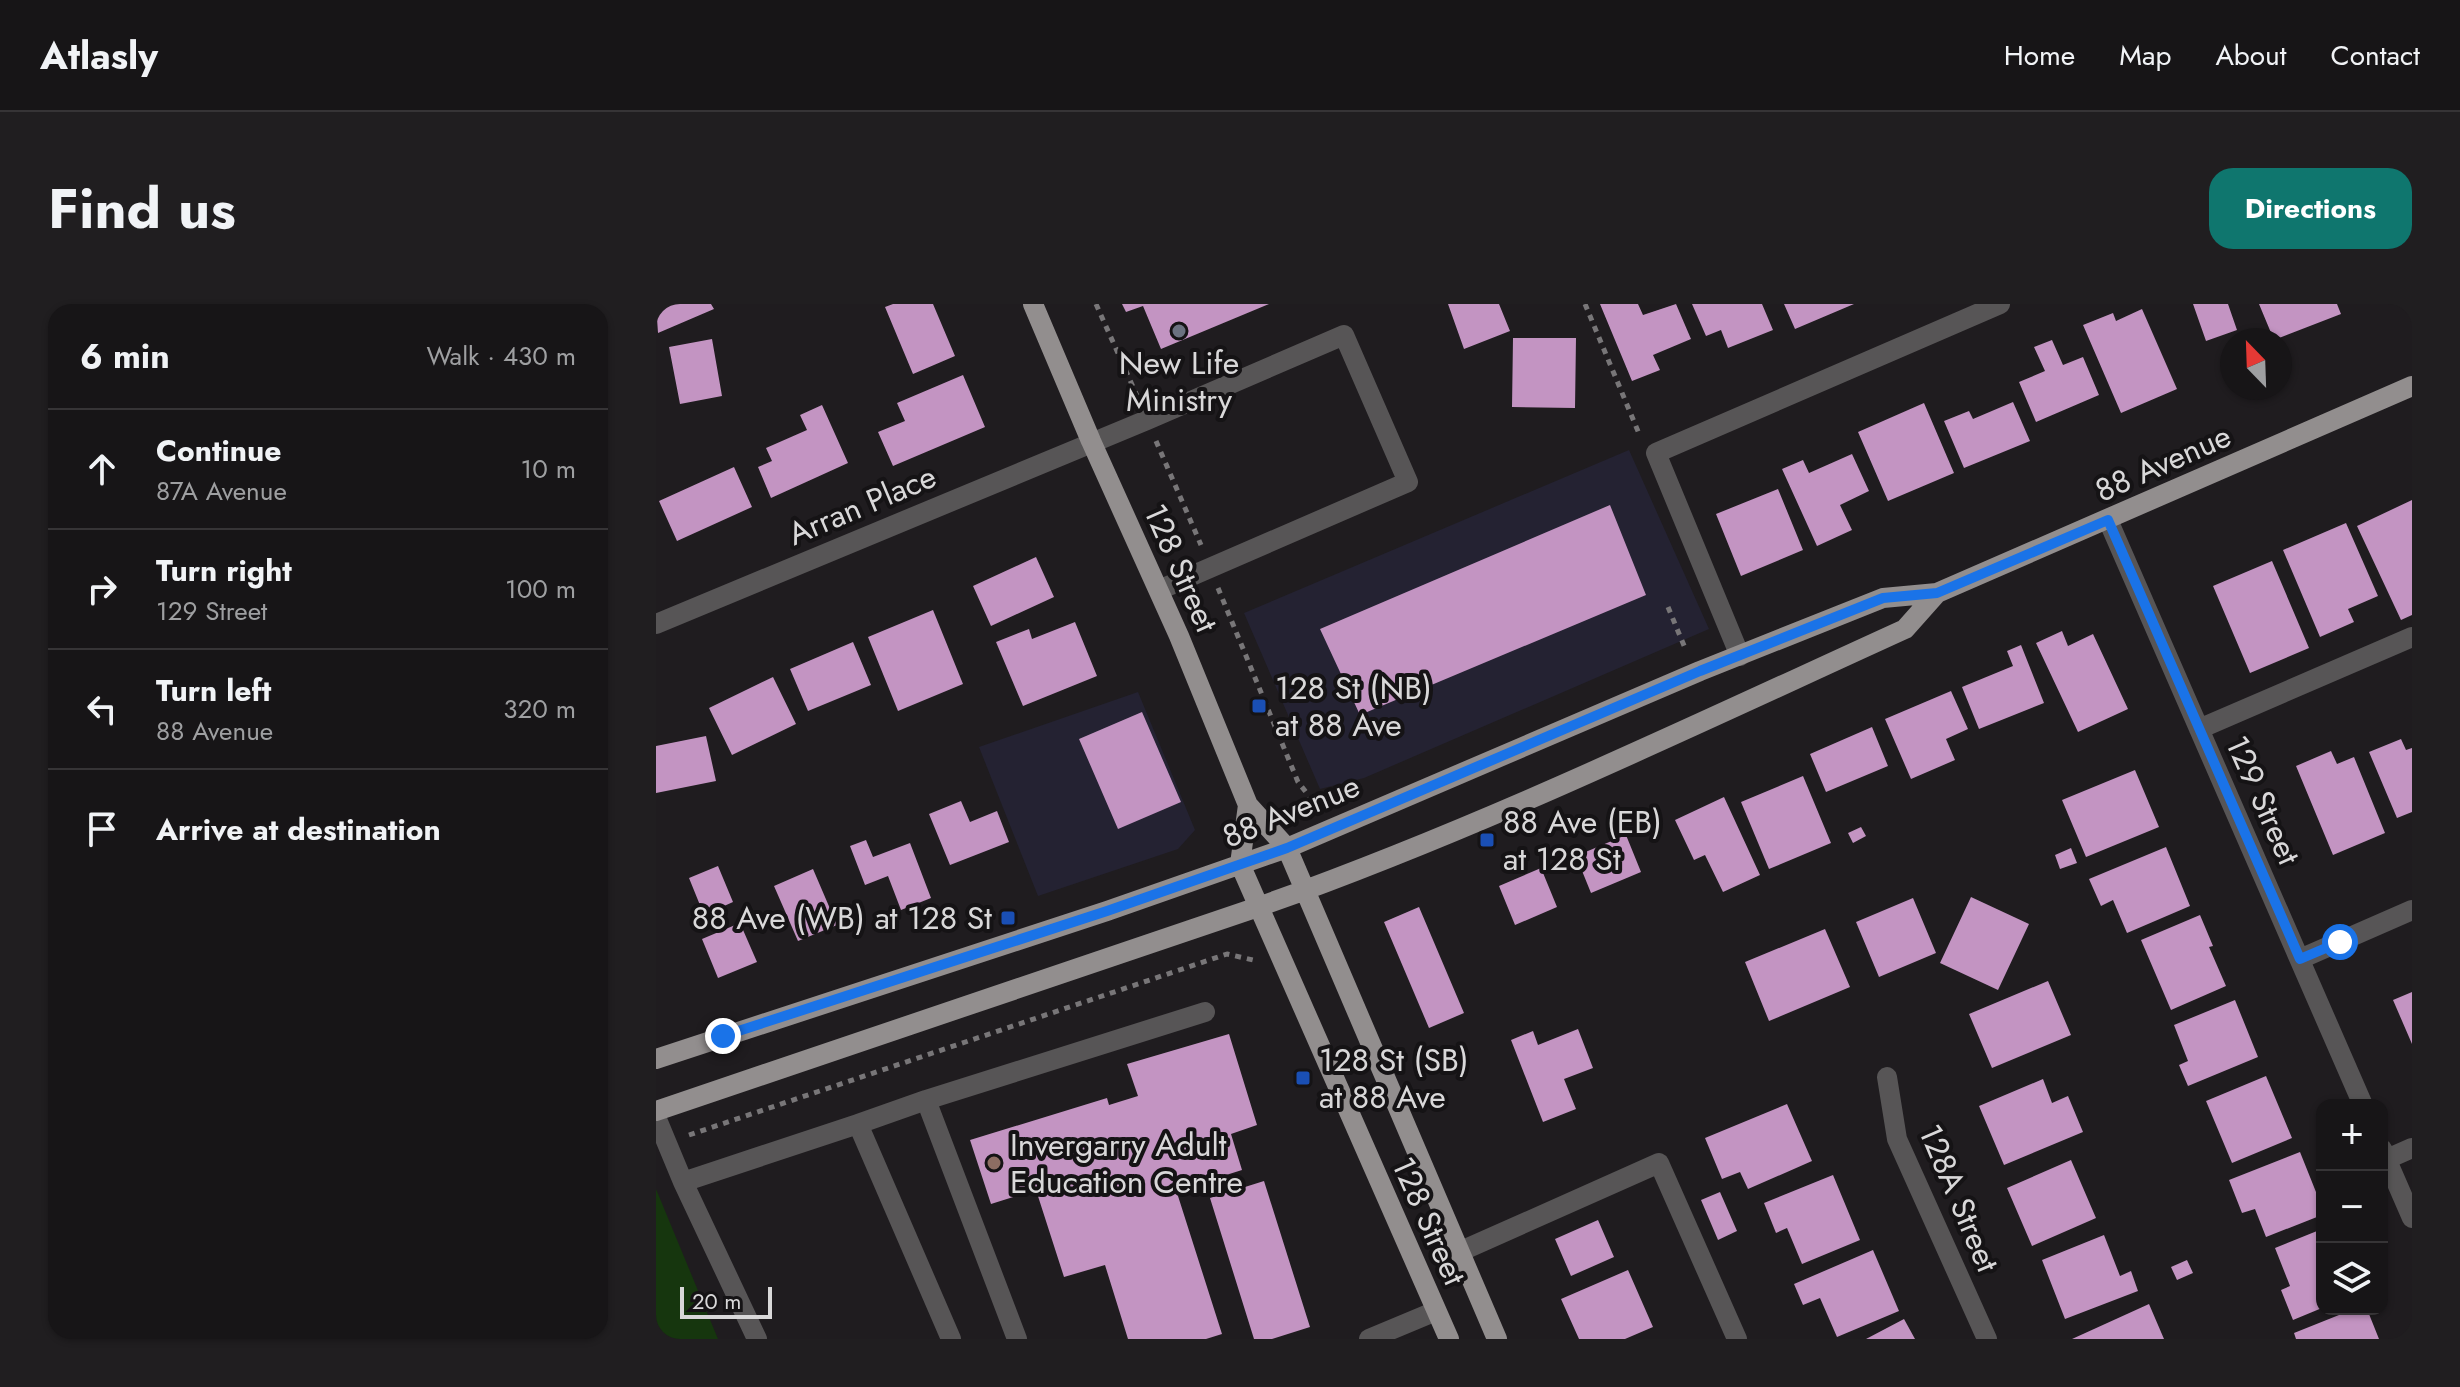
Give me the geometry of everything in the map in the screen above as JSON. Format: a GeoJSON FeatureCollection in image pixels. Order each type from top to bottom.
{"type":"FeatureCollection","features":[{"type":"Feature","properties":{"kind":"main road","name":"128 Street"},"geometry":{"type":"LineString","coordinates":[[1033,304],[1159,590],[1248,805],[1287,848],[1497,1339]]}},
{"type":"Feature","properties":{"kind":"main road","name":"88 Avenue"},"geometry":{"type":"LineString","coordinates":[[656,1059],[1107,911],[1287,848],[1700,671],[1883,598],[1937,593],[2412,386]]}},
{"type":"Feature","properties":{"kind":"main road","name":"88 Avenue"},"geometry":{"type":"LineString","coordinates":[[656,1114],[1305,891],[1579,777],[1905,629],[1937,593]]}},
{"type":"Feature","properties":{"kind":"main road"},"geometry":{"type":"LineString","coordinates":[[1240,864],[1248,805]]}},
{"type":"Feature","properties":{"kind":"main road","name":"128 Street"},"geometry":{"type":"LineString","coordinates":[[1240,864],[1449,1339]]}},
{"type":"Feature","properties":{"kind":"street"},"geometry":{"type":"LineString","coordinates":[[1740,656],[1656,453],[2000,304]]}},
{"type":"Feature","properties":{"kind":"street","name":"Arran Place"},"geometry":{"type":"LineString","coordinates":[[656,624],[1344,335],[1408,482],[1159,590]]}},
{"type":"Feature","properties":{"kind":"street","name":"129 Street"},"geometry":{"type":"LineString","coordinates":[[2108,520],[2360,1099]]}},
{"type":"Feature","properties":{"kind":"street"},"geometry":{"type":"LineString","coordinates":[[2199,729],[2412,637]]}},
{"type":"Feature","properties":{"kind":"street"},"geometry":{"type":"LineString","coordinates":[[2300,959],[2412,910]]}},
{"type":"Feature","properties":{"kind":"street"},"geometry":{"type":"LineString","coordinates":[[683,1182],[926,1100],[1205,1012]]}},
{"type":"Feature","properties":{"kind":"street","name":"128A Street"},"geometry":{"type":"LineString","coordinates":[[1887,1077],[1897,1139],[1987,1339]]}},
{"type":"Feature","properties":{"kind":"street"},"geometry":{"type":"LineString","coordinates":[[926,1100],[1017,1339]]}},
{"type":"Feature","properties":{"kind":"street"},"geometry":{"type":"LineString","coordinates":[[656,1114],[683,1182],[757,1339]]}},
{"type":"Feature","properties":{"kind":"street"},"geometry":{"type":"LineString","coordinates":[[858,1124],[951,1339]]}},
{"type":"Feature","properties":{"kind":"street"},"geometry":{"type":"LineString","coordinates":[[2388,1153],[2412,1148]]}},
{"type":"Feature","properties":{"kind":"street"},"geometry":{"type":"LineString","coordinates":[[1459,1252],[1659,1163],[1737,1339]]}},
{"type":"Feature","properties":{"kind":"street"},"geometry":{"type":"LineString","coordinates":[[2388,1163],[2412,1218]]}},
{"type":"Feature","properties":{"kind":"street"},"geometry":{"type":"LineString","coordinates":[[1369,1339],[1436,1311]]}},
{"type":"Feature","properties":{"kind":"path"},"geometry":{"type":"LineString","coordinates":[[1096,304],[1140,402]]}},
{"type":"Feature","properties":{"kind":"path"},"geometry":{"type":"LineString","coordinates":[[1585,304],[1645,447]]}},
{"type":"Feature","properties":{"kind":"path"},"geometry":{"type":"LineString","coordinates":[[1156,441],[1202,549]]}},
{"type":"Feature","properties":{"kind":"path"},"geometry":{"type":"LineString","coordinates":[[1217,586],[1298,782],[1317,806]]}},
{"type":"Feature","properties":{"kind":"path"},"geometry":{"type":"LineString","coordinates":[[1668,607],[1685,648]]}},
{"type":"Feature","properties":{"kind":"path"},"geometry":{"type":"LineString","coordinates":[[1259,706],[1267,702]]}},
{"type":"Feature","properties":{"kind":"path"},"geometry":{"type":"LineString","coordinates":[[667,1143],[1227,954],[1253,960]]}},
{"type":"Feature","properties":{"kind":"shaded area"},"geometry":{"type":"Polygon","coordinates":[[[1629,450],[1709,629],[1364,778],[1320,789],[1244,613],[1629,450]]]}},
{"type":"Feature","properties":{"kind":"shaded area"},"geometry":{"type":"Polygon","coordinates":[[[1138,692],[1195,830],[1178,849],[1038,896],[979,747],[1138,692]]]}},
{"type":"Feature","properties":{"kind":"green space"},"geometry":{"type":"Polygon","coordinates":[[[656,1189],[718,1339],[656,1339],[656,1189]]]}},
{"type":"Feature","properties":{"kind":"building"},"geometry":{"type":"Polygon","coordinates":[[[656,304],[711,304],[714,309],[658,333],[656,304]]]}},
{"type":"Feature","properties":{"kind":"building"},"geometry":{"type":"Polygon","coordinates":[[[893,304],[933,304],[955,356],[913,374],[885,307],[893,304]]]}},
{"type":"Feature","properties":{"kind":"building","name":"New Life Ministry"},"geometry":{"type":"Polygon","coordinates":[[[1122,304],[1269,304],[1161,349],[1143,306],[1126,312],[1122,304]]]}},
{"type":"Feature","properties":{"kind":"building"},"geometry":{"type":"Polygon","coordinates":[[[1448,304],[1499,304],[1510,331],[1464,349],[1448,304]]]}},
{"type":"Feature","properties":{"kind":"building"},"geometry":{"type":"Polygon","coordinates":[[[1600,304],[1638,304],[1643,315],[1676,304],[1691,339],[1653,355],[1660,370],[1632,381],[1600,304]]]}},
{"type":"Feature","properties":{"kind":"building"},"geometry":{"type":"Polygon","coordinates":[[[1692,304],[1762,304],[1773,330],[1728,348],[1721,330],[1706,336],[1692,304]]]}},
{"type":"Feature","properties":{"kind":"building"},"geometry":{"type":"Polygon","coordinates":[[[1784,304],[1854,304],[1795,329],[1784,304]]]}},
{"type":"Feature","properties":{"kind":"building"},"geometry":{"type":"Polygon","coordinates":[[[2193,304],[2228,304],[2236,328],[2220,328],[2220,336],[2206,341],[2193,304]]]}},
{"type":"Feature","properties":{"kind":"building"},"geometry":{"type":"Polygon","coordinates":[[[2259,304],[2337,304],[2341,314],[2292,333],[2292,328],[2269,328],[2259,304]]]}},
{"type":"Feature","properties":{"kind":"building"},"geometry":{"type":"Polygon","coordinates":[[[2142,309],[2177,389],[2121,413],[2083,325],[2113,313],[2116,321],[2142,309]]]}},
{"type":"Feature","properties":{"kind":"building"},"geometry":{"type":"Polygon","coordinates":[[[1513,338],[1576,338],[1575,408],[1512,407],[1513,338]]]}},
{"type":"Feature","properties":{"kind":"building"},"geometry":{"type":"Polygon","coordinates":[[[712,339],[722,396],[680,404],[669,347],[712,339]]]}},
{"type":"Feature","properties":{"kind":"building"},"geometry":{"type":"Polygon","coordinates":[[[2052,340],[2063,365],[2083,357],[2099,395],[2036,422],[2019,382],[2045,371],[2034,347],[2052,340]]]}},
{"type":"Feature","properties":{"kind":"building"},"geometry":{"type":"Polygon","coordinates":[[[963,375],[985,427],[893,466],[878,432],[905,421],[897,403],[963,375]]]}},
{"type":"Feature","properties":{"kind":"building"},"geometry":{"type":"Polygon","coordinates":[[[2013,402],[2030,441],[1964,468],[1944,421],[1969,411],[1973,419],[2013,402]]]}},
{"type":"Feature","properties":{"kind":"building"},"geometry":{"type":"Polygon","coordinates":[[[1924,403],[1954,473],[1888,501],[1858,432],[1924,403]]]}},
{"type":"Feature","properties":{"kind":"building"},"geometry":{"type":"Polygon","coordinates":[[[822,405],[848,463],[771,498],[758,467],[772,461],[766,448],[807,430],[800,415],[822,405]]]}},
{"type":"Feature","properties":{"kind":"building"},"geometry":{"type":"Polygon","coordinates":[[[1852,454],[1869,491],[1840,505],[1852,530],[1817,546],[1782,469],[1803,460],[1809,473],[1852,454]]]}},
{"type":"Feature","properties":{"kind":"building"},"geometry":{"type":"Polygon","coordinates":[[[734,467],[752,507],[677,541],[659,501],[734,467]]]}},
{"type":"Feature","properties":{"kind":"building"},"geometry":{"type":"Polygon","coordinates":[[[1778,489],[1803,550],[1741,576],[1716,514],[1778,489]]]}},
{"type":"Feature","properties":{"kind":"building"},"geometry":{"type":"Polygon","coordinates":[[[2412,500],[2412,615],[2401,620],[2357,526],[2412,500]]]}},
{"type":"Feature","properties":{"kind":"building"},"geometry":{"type":"Polygon","coordinates":[[[1610,505],[1646,595],[1360,715],[1320,629],[1610,505]]]}},
{"type":"Feature","properties":{"kind":"building"},"geometry":{"type":"Polygon","coordinates":[[[2346,523],[2378,596],[2348,609],[2354,622],[2320,637],[2283,550],[2346,523]]]}},
{"type":"Feature","properties":{"kind":"building"},"geometry":{"type":"Polygon","coordinates":[[[1036,557],[1054,597],[991,626],[973,586],[1036,557]]]}},
{"type":"Feature","properties":{"kind":"building"},"geometry":{"type":"Polygon","coordinates":[[[2272,561],[2309,648],[2250,673],[2213,586],[2272,561]]]}},
{"type":"Feature","properties":{"kind":"building"},"geometry":{"type":"Polygon","coordinates":[[[933,610],[963,684],[898,711],[868,637],[933,610]]]}},
{"type":"Feature","properties":{"kind":"building"},"geometry":{"type":"Polygon","coordinates":[[[1075,622],[1097,676],[1023,706],[996,642],[1029,629],[1032,639],[1075,622]]]}},
{"type":"Feature","properties":{"kind":"building"},"geometry":{"type":"Polygon","coordinates":[[[2062,631],[2068,646],[2093,634],[2128,709],[2078,732],[2036,643],[2062,631]]]}},
{"type":"Feature","properties":{"kind":"building"},"geometry":{"type":"Polygon","coordinates":[[[853,642],[871,685],[808,711],[790,669],[853,642]]]}},
{"type":"Feature","properties":{"kind":"building"},"geometry":{"type":"Polygon","coordinates":[[[2021,645],[2044,703],[1979,729],[1962,687],[2013,666],[2007,651],[2021,645]]]}},
{"type":"Feature","properties":{"kind":"building"},"geometry":{"type":"Polygon","coordinates":[[[773,677],[796,724],[732,755],[709,708],[773,677]]]}},
{"type":"Feature","properties":{"kind":"building"},"geometry":{"type":"Polygon","coordinates":[[[1951,691],[1968,729],[1946,739],[1955,760],[1911,779],[1885,719],[1951,691]]]}},
{"type":"Feature","properties":{"kind":"building"},"geometry":{"type":"Polygon","coordinates":[[[1142,712],[1181,802],[1118,829],[1079,739],[1142,712]]]}},
{"type":"Feature","properties":{"kind":"building"},"geometry":{"type":"Polygon","coordinates":[[[1872,727],[1888,766],[1826,792],[1810,754],[1872,727]]]}},
{"type":"Feature","properties":{"kind":"building"},"geometry":{"type":"Polygon","coordinates":[[[706,736],[716,781],[656,793],[656,746],[706,736]]]}},
{"type":"Feature","properties":{"kind":"building"},"geometry":{"type":"Polygon","coordinates":[[[2401,739],[2406,750],[2412,748],[2412,812],[2397,818],[2369,752],[2401,739]]]}},
{"type":"Feature","properties":{"kind":"building"},"geometry":{"type":"Polygon","coordinates":[[[2331,751],[2337,764],[2354,757],[2385,833],[2333,855],[2296,766],[2331,751]]]}},
{"type":"Feature","properties":{"kind":"building"},"geometry":{"type":"Polygon","coordinates":[[[2135,770],[2159,827],[2086,857],[2062,800],[2135,770]]]}},
{"type":"Feature","properties":{"kind":"building"},"geometry":{"type":"Polygon","coordinates":[[[1803,776],[1831,843],[1769,869],[1741,802],[1803,776]]]}},
{"type":"Feature","properties":{"kind":"building"},"geometry":{"type":"Polygon","coordinates":[[[1724,797],[1760,875],[1723,892],[1705,855],[1694,860],[1675,820],[1724,797]]]}},
{"type":"Feature","properties":{"kind":"building"},"geometry":{"type":"Polygon","coordinates":[[[961,801],[970,822],[997,811],[1009,842],[950,865],[929,814],[961,801]]]}},
{"type":"Feature","properties":{"kind":"building"},"geometry":{"type":"Polygon","coordinates":[[[1861,827],[1866,836],[1853,843],[1848,833],[1861,827]]]}},
{"type":"Feature","properties":{"kind":"building"},"geometry":{"type":"Polygon","coordinates":[[[1626,835],[1641,872],[1591,893],[1576,856],[1626,835]]]}},
{"type":"Feature","properties":{"kind":"building"},"geometry":{"type":"Polygon","coordinates":[[[866,840],[873,857],[910,843],[931,898],[901,910],[888,876],[865,885],[850,846],[866,840]]]}},
{"type":"Feature","properties":{"kind":"building"},"geometry":{"type":"Polygon","coordinates":[[[2166,847],[2190,906],[2127,933],[2113,900],[2101,906],[2089,879],[2166,847]]]}},
{"type":"Feature","properties":{"kind":"building"},"geometry":{"type":"Polygon","coordinates":[[[2071,848],[2077,863],[2060,869],[2055,855],[2071,848]]]}},
{"type":"Feature","properties":{"kind":"building"},"geometry":{"type":"Polygon","coordinates":[[[718,866],[733,902],[704,915],[689,878],[718,866]]]}},
{"type":"Feature","properties":{"kind":"building"},"geometry":{"type":"Polygon","coordinates":[[[1541,868],[1557,907],[1515,925],[1499,886],[1541,868]]]}},
{"type":"Feature","properties":{"kind":"building"},"geometry":{"type":"Polygon","coordinates":[[[813,869],[837,925],[798,941],[774,886],[813,869]]]}},
{"type":"Feature","properties":{"kind":"building"},"geometry":{"type":"Polygon","coordinates":[[[1971,897],[2029,924],[1998,990],[1940,963],[1971,897]]]}},
{"type":"Feature","properties":{"kind":"building"},"geometry":{"type":"Polygon","coordinates":[[[1913,898],[1936,953],[1879,977],[1856,922],[1913,898]]]}},
{"type":"Feature","properties":{"kind":"building"},"geometry":{"type":"Polygon","coordinates":[[[1419,907],[1464,1013],[1429,1028],[1384,922],[1419,907]]]}},
{"type":"Feature","properties":{"kind":"building"},"geometry":{"type":"Polygon","coordinates":[[[2200,915],[2213,946],[2209,947],[2226,986],[2171,1010],[2141,940],[2200,915]]]}},
{"type":"Feature","properties":{"kind":"building"},"geometry":{"type":"Polygon","coordinates":[[[740,923],[757,962],[718,978],[702,939],[740,923]]]}},
{"type":"Feature","properties":{"kind":"building"},"geometry":{"type":"Polygon","coordinates":[[[1825,929],[1850,987],[1769,1021],[1745,962],[1825,929]]]}},
{"type":"Feature","properties":{"kind":"building"},"geometry":{"type":"Polygon","coordinates":[[[2048,981],[2071,1035],[1992,1068],[1969,1014],[2048,981]]]}},
{"type":"Feature","properties":{"kind":"building"},"geometry":{"type":"Polygon","coordinates":[[[2412,992],[2412,1044],[2393,1000],[2412,992]]]}},
{"type":"Feature","properties":{"kind":"building"},"geometry":{"type":"Polygon","coordinates":[[[2235,1000],[2258,1057],[2188,1086],[2179,1065],[2188,1061],[2174,1025],[2235,1000]]]}},
{"type":"Feature","properties":{"kind":"building"},"geometry":{"type":"Polygon","coordinates":[[[1578,1029],[1593,1068],[1564,1079],[1576,1109],[1543,1122],[1511,1040],[1533,1031],[1538,1045],[1578,1029]]]}},
{"type":"Feature","properties":{"kind":"building"},"geometry":{"type":"Polygon","coordinates":[[[1229,1034],[1257,1125],[1231,1134],[1242,1170],[1207,1181],[1209,1186],[1178,1196],[1222,1334],[1206,1339],[1128,1339],[1105,1265],[1064,1277],[1036,1190],[991,1204],[970,1140],[1107,1098],[1109,1105],[1138,1096],[1127,1064],[1229,1034]]]}},
{"type":"Feature","properties":{"kind":"building"},"geometry":{"type":"Polygon","coordinates":[[[2266,1076],[2292,1138],[2232,1163],[2206,1101],[2266,1076]]]}},
{"type":"Feature","properties":{"kind":"building"},"geometry":{"type":"Polygon","coordinates":[[[2043,1079],[2052,1103],[2068,1096],[2083,1132],[2004,1165],[1979,1106],[2043,1079]]]}},
{"type":"Feature","properties":{"kind":"building"},"geometry":{"type":"Polygon","coordinates":[[[1787,1104],[1812,1161],[1748,1189],[1740,1172],[1722,1179],[1705,1138],[1787,1104]]]}},
{"type":"Feature","properties":{"kind":"building"},"geometry":{"type":"Polygon","coordinates":[[[2300,1152],[2316,1192],[2316,1217],[2266,1237],[2255,1209],[2242,1213],[2229,1180],[2300,1152]]]}},
{"type":"Feature","properties":{"kind":"building"},"geometry":{"type":"Polygon","coordinates":[[[2071,1160],[2096,1218],[2032,1246],[2007,1188],[2071,1160]]]}},
{"type":"Feature","properties":{"kind":"building"},"geometry":{"type":"Polygon","coordinates":[[[1833,1175],[1860,1240],[1802,1264],[1787,1228],[1776,1233],[1764,1203],[1833,1175]]]}},
{"type":"Feature","properties":{"kind":"building"},"geometry":{"type":"Polygon","coordinates":[[[1264,1181],[1310,1327],[1272,1339],[1254,1339],[1210,1198],[1264,1181]]]}},
{"type":"Feature","properties":{"kind":"building"},"geometry":{"type":"Polygon","coordinates":[[[1720,1192],[1737,1231],[1718,1240],[1701,1200],[1720,1192]]]}},
{"type":"Feature","properties":{"kind":"building"},"geometry":{"type":"Polygon","coordinates":[[[1598,1220],[1614,1257],[1571,1276],[1555,1239],[1598,1220]]]}},
{"type":"Feature","properties":{"kind":"building"},"geometry":{"type":"Polygon","coordinates":[[[2316,1231],[2316,1310],[2293,1320],[2281,1290],[2290,1286],[2275,1248],[2316,1231]]]}},
{"type":"Feature","properties":{"kind":"building"},"geometry":{"type":"Polygon","coordinates":[[[2104,1235],[2120,1276],[2131,1271],[2138,1291],[2065,1319],[2042,1260],[2104,1235]]]}},
{"type":"Feature","properties":{"kind":"building"},"geometry":{"type":"Polygon","coordinates":[[[1873,1250],[1899,1311],[1837,1337],[1820,1298],[1803,1305],[1794,1284],[1873,1250]]]}},
{"type":"Feature","properties":{"kind":"building"},"geometry":{"type":"Polygon","coordinates":[[[2187,1260],[2193,1273],[2177,1280],[2171,1267],[2187,1260]]]}},
{"type":"Feature","properties":{"kind":"building"},"geometry":{"type":"Polygon","coordinates":[[[1628,1270],[1653,1327],[1625,1339],[1579,1339],[1561,1299],[1628,1270]]]}},
{"type":"Feature","properties":{"kind":"building"},"geometry":{"type":"Polygon","coordinates":[[[2149,1304],[2164,1339],[2072,1339],[2149,1304]]]}},
{"type":"Feature","properties":{"kind":"building"},"geometry":{"type":"Polygon","coordinates":[[[2339,1315],[2369,1315],[2379,1339],[2296,1339],[2294,1333],[2339,1315]]]}},
{"type":"Feature","properties":{"kind":"building"},"geometry":{"type":"Polygon","coordinates":[[[1904,1319],[1915,1339],[1866,1339],[1904,1319]]]}},
{"type":"Feature","properties":{"kind":"place","name":"New Life Ministry"},"geometry":{"type":"Point","coordinates":[1179,331]}},
{"type":"Feature","properties":{"kind":"place","name":"128 St (NB) at 88 Ave"},"geometry":{"type":"Point","coordinates":[1259,706]}},
{"type":"Feature","properties":{"kind":"place","name":"88 Ave (EB) at 128 St"},"geometry":{"type":"Point","coordinates":[1487,840]}},
{"type":"Feature","properties":{"kind":"place","name":"88 Ave (WB) at 128 St"},"geometry":{"type":"Point","coordinates":[1008,918]}},
{"type":"Feature","properties":{"kind":"place","name":"128 St (SB) at 88 Ave"},"geometry":{"type":"Point","coordinates":[1303,1078]}},
{"type":"Feature","properties":{"kind":"place","name":"Invergarry Adult Education Centre"},"geometry":{"type":"Point","coordinates":[994,1163]}},
{"type":"Feature","properties":{"kind":"route"},"geometry":{"type":"LineString","coordinates":[[723,1036],[1107,911],[1287,848],[1700,671],[1883,598],[1937,593],[2108,520],[2300,959],[2340,942]]}}]}
